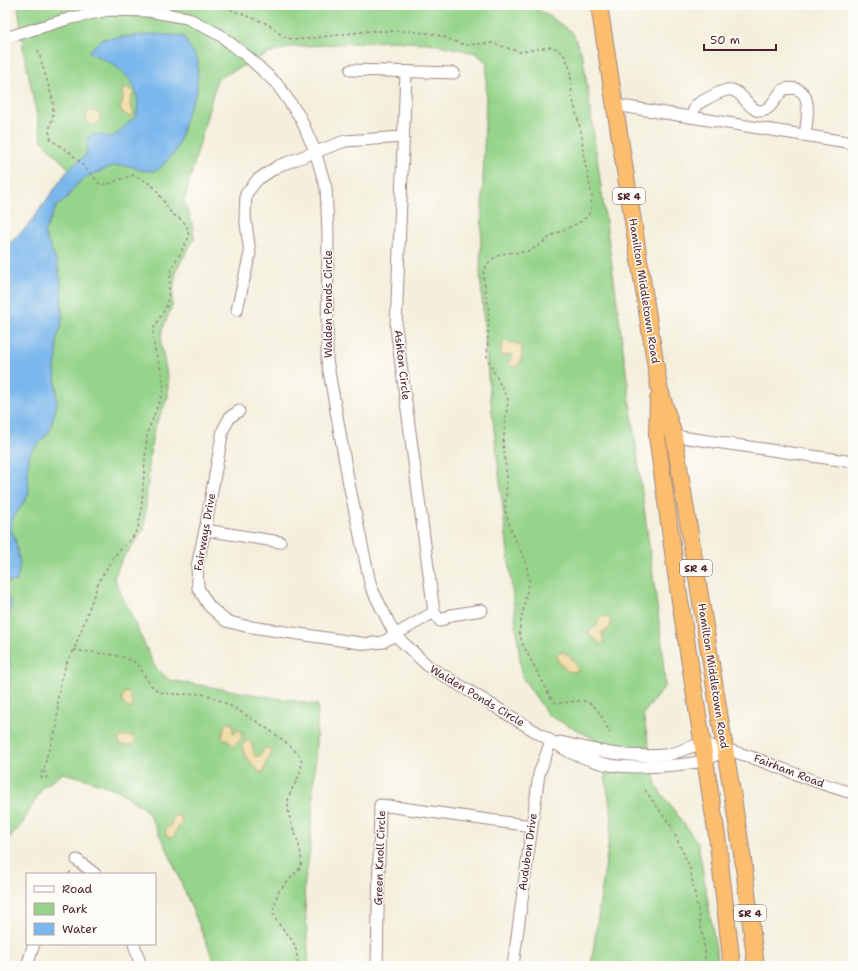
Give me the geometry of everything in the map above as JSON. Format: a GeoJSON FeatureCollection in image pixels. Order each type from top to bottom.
{"type":"FeatureCollection","features":[{"type":"Feature","properties":{"kind":"highway","name":"Hamilton Middletown Road"},"geometry":{"type":"LineString","coordinates":[[599,5],[659,387],[674,436],[743,860],[756,966]]}},
{"type":"Feature","properties":{"kind":"highway","name":"Hamilton Middletown Road"},"geometry":{"type":"LineString","coordinates":[[659,387],[657,436],[678,588],[717,836],[732,966]]}},
{"type":"Feature","properties":{"kind":"street","name":"Walden Ponds Circle"},"geometry":{"type":"LineString","coordinates":[[5,38],[71,18],[108,10],[148,11],[187,18],[220,35],[248,57],[277,84],[300,118],[314,151],[326,188],[328,232],[327,360],[349,484],[371,587],[395,635],[428,666],[571,753],[610,765],[632,766],[666,764],[705,752],[725,750]]}},
{"type":"Feature","properties":{"kind":"street"},"geometry":{"type":"LineString","coordinates":[[351,70],[454,73]]}},
{"type":"Feature","properties":{"kind":"street","name":"Ashton Circle"},"geometry":{"type":"LineString","coordinates":[[406,72],[396,327],[434,612]]}},
{"type":"Feature","properties":{"kind":"street"},"geometry":{"type":"LineString","coordinates":[[691,117],[696,105],[728,90],[736,91],[752,108],[764,110],[769,107],[784,89],[798,88],[803,92],[806,102],[805,136]]}},
{"type":"Feature","properties":{"kind":"street"},"geometry":{"type":"LineString","coordinates":[[615,105],[853,143]]}},
{"type":"Feature","properties":{"kind":"street"},"geometry":{"type":"LineString","coordinates":[[237,310],[250,253],[245,216],[246,194],[257,180],[278,166],[314,151],[345,141],[403,137]]}},
{"type":"Feature","properties":{"kind":"street","name":"Fairways Drive"},"geometry":{"type":"LineString","coordinates":[[239,411],[230,417],[223,430],[197,566],[198,588],[209,606],[226,621],[245,626],[367,644],[383,642],[395,635]]}},
{"type":"Feature","properties":{"kind":"street"},"geometry":{"type":"LineString","coordinates":[[674,436],[853,462]]}},
{"type":"Feature","properties":{"kind":"street"},"geometry":{"type":"LineString","coordinates":[[205,530],[280,542]]}},
{"type":"Feature","properties":{"kind":"street"},"geometry":{"type":"LineString","coordinates":[[395,635],[434,612],[440,621],[451,615],[482,610]]}},
{"type":"Feature","properties":{"kind":"street","name":"Audubon Drive"},"geometry":{"type":"LineString","coordinates":[[513,966],[539,774],[551,741]]}},
{"type":"Feature","properties":{"kind":"street","name":"Fairham Road"},"geometry":{"type":"LineString","coordinates":[[725,750],[751,756],[838,789],[853,793]]}},
{"type":"Feature","properties":{"kind":"street","name":"Green Knoll Circle"},"geometry":{"type":"LineString","coordinates":[[377,966],[380,806],[532,826]]}},
{"type":"Feature","properties":{"kind":"street"},"geometry":{"type":"LineString","coordinates":[[77,860],[94,873]]}},
{"type":"Feature","properties":{"kind":"street"},"geometry":{"type":"LineString","coordinates":[[27,966],[34,945]]}},
{"type":"Feature","properties":{"kind":"street"},"geometry":{"type":"LineString","coordinates":[[134,945],[141,966]]}},
{"type":"Feature","properties":{"kind":"path"},"geometry":{"type":"LineString","coordinates":[[219,5],[268,24],[284,37],[296,40],[370,31],[407,30],[435,34],[465,45],[492,43],[520,52],[550,47],[557,49],[565,56],[570,69],[572,96],[582,130],[583,153],[592,196],[591,209],[588,216],[580,222],[553,235],[535,248],[525,252],[506,253],[495,257],[487,264],[483,275],[488,311],[486,354],[508,400],[503,443],[507,478],[505,510],[511,530],[526,563],[529,581],[528,594],[520,620],[520,637],[550,698],[556,703],[581,701],[589,702],[596,708],[610,733]]}},
{"type":"Feature","properties":{"kind":"path"},"geometry":{"type":"LineString","coordinates":[[38,50],[54,108],[49,131],[51,140],[76,158],[100,184],[104,185],[129,176],[146,181],[155,188],[170,213],[183,221],[189,232],[188,242],[171,270],[167,305],[153,330],[154,346],[162,373],[164,389],[147,434],[141,513],[138,528],[132,538],[114,556],[99,581],[74,650],[66,664],[60,680],[57,726],[47,755],[44,770]]}},
{"type":"Feature","properties":{"kind":"path"},"geometry":{"type":"LineString","coordinates":[[74,650],[126,658],[135,662],[148,683],[158,691],[170,695],[192,693],[206,695],[229,704],[287,742],[298,752],[302,766],[301,774],[289,796],[288,808],[301,851],[301,866],[278,892],[273,910],[281,930],[292,941],[296,952],[298,966]]}},
{"type":"Feature","properties":{"kind":"path"},"geometry":{"type":"LineString","coordinates":[[645,790],[671,826],[690,868],[705,950],[704,966]]}},
{"type":"Feature","properties":{"kind":"green space"},"geometry":{"type":"Polygon","coordinates":[[[18,5],[527,5],[546,14],[572,32],[583,57],[662,644],[665,686],[643,714],[656,786],[698,843],[717,956],[717,966],[591,966],[612,818],[598,741],[548,715],[522,677],[488,376],[480,271],[487,63],[476,53],[429,43],[389,41],[291,47],[267,54],[217,79],[184,201],[193,227],[194,239],[176,270],[172,306],[162,330],[161,344],[168,380],[168,397],[154,429],[150,453],[144,529],[121,561],[114,578],[154,665],[169,680],[318,705],[310,851],[304,888],[309,966],[216,966],[167,849],[147,811],[120,791],[83,778],[63,773],[42,788],[22,824],[5,843],[5,253],[11,242],[30,223],[69,169],[42,141],[23,47],[18,5]]]}},
{"type":"Feature","properties":{"kind":"sand"},"geometry":{"type":"Polygon","coordinates":[[[127,88],[132,90],[133,94],[130,103],[134,114],[130,117],[123,113],[120,108],[123,100],[122,90],[127,88]]]}},
{"type":"Feature","properties":{"kind":"sand"},"geometry":{"type":"Polygon","coordinates":[[[93,111],[98,113],[100,118],[98,123],[93,125],[88,123],[86,118],[88,113],[93,111]]]}},
{"type":"Feature","properties":{"kind":"sand"},"geometry":{"type":"Polygon","coordinates":[[[506,341],[522,347],[521,361],[516,367],[512,367],[508,363],[513,357],[512,354],[503,356],[500,353],[503,343],[506,341]]]}},
{"type":"Feature","properties":{"kind":"sand"},"geometry":{"type":"Polygon","coordinates":[[[604,616],[610,618],[611,626],[608,630],[602,632],[604,643],[601,644],[588,633],[596,627],[600,617],[604,616]]]}},
{"type":"Feature","properties":{"kind":"sand"},"geometry":{"type":"Polygon","coordinates":[[[562,652],[570,656],[574,661],[578,670],[576,672],[567,671],[558,661],[557,654],[562,652]]]}},
{"type":"Feature","properties":{"kind":"sand"},"geometry":{"type":"Polygon","coordinates":[[[125,692],[130,694],[133,708],[128,708],[122,702],[122,697],[125,692]]]}},
{"type":"Feature","properties":{"kind":"sand"},"geometry":{"type":"Polygon","coordinates":[[[228,723],[233,724],[233,733],[240,730],[242,732],[242,737],[234,747],[228,740],[222,738],[224,727],[228,723]]]}},
{"type":"Feature","properties":{"kind":"sand"},"geometry":{"type":"Polygon","coordinates":[[[123,736],[133,736],[136,742],[132,745],[121,745],[118,740],[123,736]]]}},
{"type":"Feature","properties":{"kind":"sand"},"geometry":{"type":"Polygon","coordinates":[[[246,740],[251,742],[255,756],[260,756],[265,748],[270,749],[271,755],[266,763],[264,772],[259,772],[244,754],[242,746],[246,740]]]}},
{"type":"Feature","properties":{"kind":"sand"},"geometry":{"type":"Polygon","coordinates":[[[176,815],[181,817],[182,822],[176,831],[175,836],[170,838],[165,834],[166,828],[171,825],[173,817],[176,815]]]}},
{"type":"Feature","properties":{"kind":"water"},"geometry":{"type":"Polygon","coordinates":[[[154,34],[183,36],[198,60],[197,91],[188,111],[175,152],[159,169],[153,171],[139,170],[131,166],[113,166],[88,176],[77,184],[66,199],[57,205],[44,233],[57,263],[61,283],[62,316],[61,327],[57,338],[57,356],[55,367],[57,405],[49,432],[30,453],[28,465],[29,494],[12,520],[11,530],[15,538],[20,564],[17,581],[8,582],[5,586],[5,253],[11,242],[30,223],[69,169],[86,155],[88,137],[95,134],[110,137],[114,136],[136,116],[138,104],[136,93],[126,75],[109,62],[88,52],[102,39],[154,34]]]}},
{"type":"Feature","properties":{"kind":"water"},"geometry":{"type":"Polygon","coordinates":[[[5,595],[10,600],[11,608],[7,626],[10,669],[5,769],[5,595]]]}}]}
